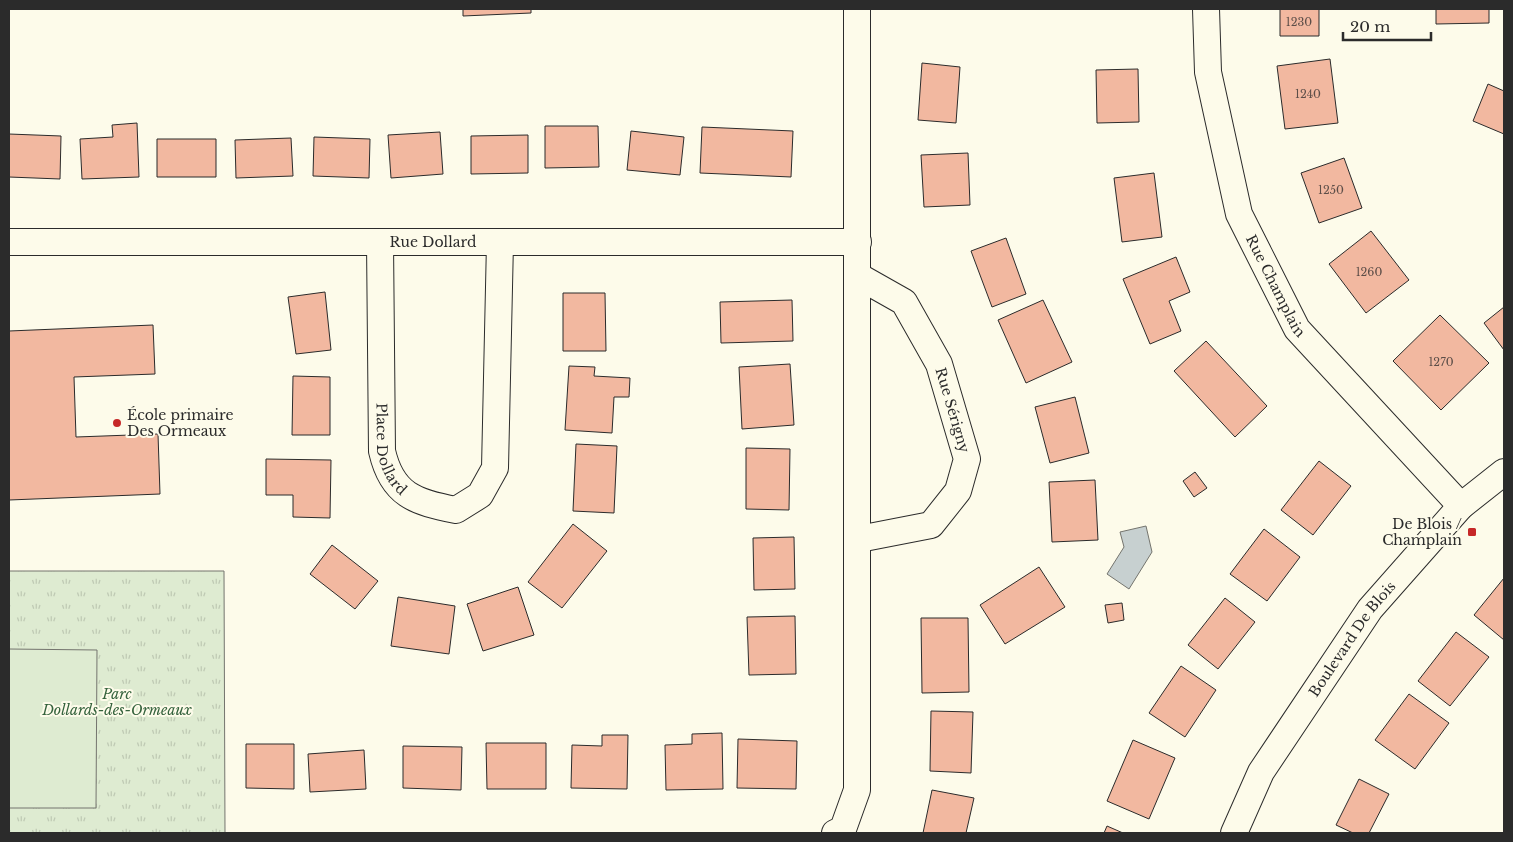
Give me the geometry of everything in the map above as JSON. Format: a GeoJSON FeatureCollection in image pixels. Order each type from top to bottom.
{"type":"FeatureCollection","features":[{"type":"Feature","properties":{"kind":"street"},"geometry":{"type":"LineString","coordinates":[[835,833],[843,828],[857,790],[859,539],[858,9]]}},
{"type":"Feature","properties":{"kind":"street","name":"Rue Champlain"},"geometry":{"type":"LineString","coordinates":[[1206,9],[1208,72],[1239,214],[1297,329],[1461,506]]}},
{"type":"Feature","properties":{"kind":"street","name":"Rue Dollard"},"geometry":{"type":"LineString","coordinates":[[9,242],[858,242]]}},
{"type":"Feature","properties":{"kind":"street","name":"Place Dollard"},"geometry":{"type":"LineString","coordinates":[[380,242],[382,451],[387,472],[410,496],[426,504],[456,510],[480,495],[495,468],[500,242]]}},
{"type":"Feature","properties":{"kind":"street","name":"Rue Sérigny"},"geometry":{"type":"LineString","coordinates":[[858,276],[904,302],[939,364],[967,460],[958,491],[931,525],[859,539]]}},
{"type":"Feature","properties":{"kind":"street","name":"Boulevard De Blois"},"geometry":{"type":"LineString","coordinates":[[1234,833],[1261,772],[1370,609],[1461,506],[1504,472]]}},
{"type":"Feature","properties":{"kind":"green space","name":"Parc Dollards-des-Ormeaux"},"geometry":{"type":"Polygon","coordinates":[[[9,571],[224,571],[225,833],[9,833],[9,571]]]}},
{"type":"Feature","properties":{"kind":"green space"},"geometry":{"type":"Polygon","coordinates":[[[9,649],[97,650],[96,808],[9,808],[9,649]]]}},
{"type":"Feature","properties":{"kind":"shaded area"},"geometry":{"type":"Polygon","coordinates":[[[1146,526],[1152,552],[1129,589],[1107,574],[1124,547],[1120,532],[1146,526]]]}},
{"type":"Feature","properties":{"kind":"building"},"geometry":{"type":"Polygon","coordinates":[[[463,9],[531,9],[531,13],[463,16],[463,9]]]}},
{"type":"Feature","properties":{"kind":"building"},"geometry":{"type":"Polygon","coordinates":[[[1280,9],[1319,9],[1319,36],[1280,36],[1280,9]]]}},
{"type":"Feature","properties":{"kind":"building"},"geometry":{"type":"Polygon","coordinates":[[[1436,9],[1489,9],[1489,23],[1436,24],[1436,9]]]}},
{"type":"Feature","properties":{"kind":"building"},"geometry":{"type":"Polygon","coordinates":[[[1330,59],[1338,123],[1285,129],[1277,66],[1330,59]]]}},
{"type":"Feature","properties":{"kind":"building"},"geometry":{"type":"Polygon","coordinates":[[[922,63],[960,67],[956,123],[918,120],[922,63]]]}},
{"type":"Feature","properties":{"kind":"building"},"geometry":{"type":"Polygon","coordinates":[[[1138,69],[1139,122],[1097,123],[1096,70],[1138,69]]]}},
{"type":"Feature","properties":{"kind":"building"},"geometry":{"type":"Polygon","coordinates":[[[1488,84],[1504,91],[1504,134],[1473,121],[1488,84]]]}},
{"type":"Feature","properties":{"kind":"building"},"geometry":{"type":"Polygon","coordinates":[[[137,123],[139,177],[82,179],[80,139],[113,137],[112,125],[137,123]]]}},
{"type":"Feature","properties":{"kind":"building"},"geometry":{"type":"Polygon","coordinates":[[[545,126],[598,126],[599,167],[545,168],[545,126]]]}},
{"type":"Feature","properties":{"kind":"building"},"geometry":{"type":"Polygon","coordinates":[[[702,127],[793,131],[791,177],[700,173],[702,127]]]}},
{"type":"Feature","properties":{"kind":"building"},"geometry":{"type":"Polygon","coordinates":[[[631,131],[684,137],[680,175],[627,170],[631,131]]]}},
{"type":"Feature","properties":{"kind":"building"},"geometry":{"type":"Polygon","coordinates":[[[440,132],[443,174],[391,178],[388,135],[440,132]]]}},
{"type":"Feature","properties":{"kind":"building"},"geometry":{"type":"Polygon","coordinates":[[[9,134],[61,136],[60,179],[9,177],[9,134]]]}},
{"type":"Feature","properties":{"kind":"building"},"geometry":{"type":"Polygon","coordinates":[[[528,135],[528,173],[471,174],[471,136],[528,135]]]}},
{"type":"Feature","properties":{"kind":"building"},"geometry":{"type":"Polygon","coordinates":[[[314,137],[370,139],[369,178],[313,176],[314,137]]]}},
{"type":"Feature","properties":{"kind":"building"},"geometry":{"type":"Polygon","coordinates":[[[291,138],[293,176],[236,178],[235,140],[291,138]]]}},
{"type":"Feature","properties":{"kind":"building"},"geometry":{"type":"Polygon","coordinates":[[[157,139],[216,139],[216,177],[157,177],[157,139]]]}},
{"type":"Feature","properties":{"kind":"building"},"geometry":{"type":"Polygon","coordinates":[[[968,153],[970,205],[924,207],[921,155],[968,153]]]}},
{"type":"Feature","properties":{"kind":"building"},"geometry":{"type":"Polygon","coordinates":[[[1344,158],[1362,208],[1319,223],[1301,173],[1344,158]]]}},
{"type":"Feature","properties":{"kind":"building"},"geometry":{"type":"Polygon","coordinates":[[[1154,173],[1162,237],[1122,242],[1114,178],[1154,173]]]}},
{"type":"Feature","properties":{"kind":"building"},"geometry":{"type":"Polygon","coordinates":[[[1371,231],[1409,280],[1366,313],[1329,264],[1371,231]]]}},
{"type":"Feature","properties":{"kind":"building"},"geometry":{"type":"Polygon","coordinates":[[[1006,238],[1026,294],[992,307],[971,251],[1006,238]]]}},
{"type":"Feature","properties":{"kind":"building"},"geometry":{"type":"Polygon","coordinates":[[[1176,257],[1190,292],[1169,301],[1181,331],[1150,344],[1123,279],[1176,257]]]}},
{"type":"Feature","properties":{"kind":"building"},"geometry":{"type":"Polygon","coordinates":[[[325,292],[331,350],[296,354],[288,297],[325,292]]]}},
{"type":"Feature","properties":{"kind":"building"},"geometry":{"type":"Polygon","coordinates":[[[563,293],[605,293],[606,351],[563,351],[563,293]]]}},
{"type":"Feature","properties":{"kind":"building"},"geometry":{"type":"Polygon","coordinates":[[[792,300],[793,341],[721,343],[720,302],[792,300]]]}},
{"type":"Feature","properties":{"kind":"building"},"geometry":{"type":"Polygon","coordinates":[[[1043,300],[1072,362],[1026,383],[998,320],[1043,300]]]}},
{"type":"Feature","properties":{"kind":"building"},"geometry":{"type":"Polygon","coordinates":[[[1504,307],[1504,350],[1484,323],[1504,307]]]}},
{"type":"Feature","properties":{"kind":"building"},"geometry":{"type":"Polygon","coordinates":[[[1440,315],[1489,363],[1441,410],[1393,361],[1440,315]]]}},
{"type":"Feature","properties":{"kind":"building"},"geometry":{"type":"Polygon","coordinates":[[[153,325],[155,374],[74,377],[76,437],[158,434],[160,494],[9,500],[9,331],[153,325]]]}},
{"type":"Feature","properties":{"kind":"building"},"geometry":{"type":"Polygon","coordinates":[[[1206,341],[1267,406],[1235,437],[1174,371],[1206,341]]]}},
{"type":"Feature","properties":{"kind":"building"},"geometry":{"type":"Polygon","coordinates":[[[790,364],[794,425],[742,429],[739,367],[790,364]]]}},
{"type":"Feature","properties":{"kind":"building"},"geometry":{"type":"Polygon","coordinates":[[[569,366],[595,367],[594,376],[630,378],[629,397],[614,397],[612,433],[565,430],[569,366]]]}},
{"type":"Feature","properties":{"kind":"building"},"geometry":{"type":"Polygon","coordinates":[[[293,376],[330,377],[330,435],[292,435],[293,376]]]}},
{"type":"Feature","properties":{"kind":"building"},"geometry":{"type":"Polygon","coordinates":[[[1075,397],[1089,453],[1050,463],[1035,407],[1075,397]]]}},
{"type":"Feature","properties":{"kind":"building"},"geometry":{"type":"Polygon","coordinates":[[[576,444],[617,446],[614,513],[573,511],[576,444]]]}},
{"type":"Feature","properties":{"kind":"building"},"geometry":{"type":"Polygon","coordinates":[[[746,448],[790,449],[789,510],[746,509],[746,448]]]}},
{"type":"Feature","properties":{"kind":"building"},"geometry":{"type":"Polygon","coordinates":[[[266,459],[331,460],[330,518],[293,517],[293,495],[266,495],[266,459]]]}},
{"type":"Feature","properties":{"kind":"building"},"geometry":{"type":"Polygon","coordinates":[[[1319,461],[1351,486],[1313,535],[1281,510],[1319,461]]]}},
{"type":"Feature","properties":{"kind":"building"},"geometry":{"type":"Polygon","coordinates":[[[1195,472],[1207,488],[1194,497],[1183,481],[1195,472]]]}},
{"type":"Feature","properties":{"kind":"building"},"geometry":{"type":"Polygon","coordinates":[[[1095,480],[1098,540],[1052,542],[1049,482],[1095,480]]]}},
{"type":"Feature","properties":{"kind":"building"},"geometry":{"type":"Polygon","coordinates":[[[573,524],[607,551],[562,608],[528,582],[573,524]]]}},
{"type":"Feature","properties":{"kind":"building"},"geometry":{"type":"Polygon","coordinates":[[[1264,529],[1300,557],[1267,601],[1230,574],[1264,529]]]}},
{"type":"Feature","properties":{"kind":"building"},"geometry":{"type":"Polygon","coordinates":[[[794,537],[795,589],[754,590],[753,538],[794,537]]]}},
{"type":"Feature","properties":{"kind":"building"},"geometry":{"type":"Polygon","coordinates":[[[332,545],[378,581],[355,609],[310,574],[332,545]]]}},
{"type":"Feature","properties":{"kind":"building"},"geometry":{"type":"Polygon","coordinates":[[[1039,567],[1065,607],[1005,644],[980,605],[1039,567]]]}},
{"type":"Feature","properties":{"kind":"building"},"geometry":{"type":"Polygon","coordinates":[[[1504,578],[1504,640],[1474,615],[1504,578]]]}},
{"type":"Feature","properties":{"kind":"building"},"geometry":{"type":"Polygon","coordinates":[[[518,587],[534,635],[483,651],[467,604],[518,587]]]}},
{"type":"Feature","properties":{"kind":"building"},"geometry":{"type":"Polygon","coordinates":[[[398,597],[455,606],[449,654],[391,646],[398,597]]]}},
{"type":"Feature","properties":{"kind":"building"},"geometry":{"type":"Polygon","coordinates":[[[1225,598],[1255,622],[1218,669],[1188,645],[1225,598]]]}},
{"type":"Feature","properties":{"kind":"building"},"geometry":{"type":"Polygon","coordinates":[[[1122,603],[1124,620],[1108,623],[1105,605],[1122,603]]]}},
{"type":"Feature","properties":{"kind":"building"},"geometry":{"type":"Polygon","coordinates":[[[795,616],[796,674],[749,675],[747,617],[795,616]]]}},
{"type":"Feature","properties":{"kind":"building"},"geometry":{"type":"Polygon","coordinates":[[[921,618],[968,618],[969,692],[922,693],[921,618]]]}},
{"type":"Feature","properties":{"kind":"building"},"geometry":{"type":"Polygon","coordinates":[[[1456,632],[1489,657],[1450,706],[1418,681],[1456,632]]]}},
{"type":"Feature","properties":{"kind":"building"},"geometry":{"type":"Polygon","coordinates":[[[1181,666],[1216,690],[1185,737],[1149,713],[1181,666]]]}},
{"type":"Feature","properties":{"kind":"building"},"geometry":{"type":"Polygon","coordinates":[[[1409,694],[1449,723],[1415,769],[1375,740],[1409,694]]]}},
{"type":"Feature","properties":{"kind":"building"},"geometry":{"type":"Polygon","coordinates":[[[931,711],[973,712],[971,773],[930,771],[931,711]]]}},
{"type":"Feature","properties":{"kind":"building"},"geometry":{"type":"Polygon","coordinates":[[[722,733],[723,789],[666,790],[665,745],[692,744],[692,734],[722,733]]]}},
{"type":"Feature","properties":{"kind":"building"},"geometry":{"type":"Polygon","coordinates":[[[602,735],[628,735],[627,789],[571,788],[572,745],[602,746],[602,735]]]}},
{"type":"Feature","properties":{"kind":"building"},"geometry":{"type":"Polygon","coordinates":[[[738,739],[797,741],[796,789],[737,788],[738,739]]]}},
{"type":"Feature","properties":{"kind":"building"},"geometry":{"type":"Polygon","coordinates":[[[1133,740],[1175,758],[1149,819],[1107,801],[1133,740]]]}},
{"type":"Feature","properties":{"kind":"building"},"geometry":{"type":"Polygon","coordinates":[[[486,743],[546,743],[546,789],[487,789],[486,743]]]}},
{"type":"Feature","properties":{"kind":"building"},"geometry":{"type":"Polygon","coordinates":[[[246,744],[294,744],[294,789],[246,788],[246,744]]]}},
{"type":"Feature","properties":{"kind":"building"},"geometry":{"type":"Polygon","coordinates":[[[403,746],[462,747],[461,790],[403,788],[403,746]]]}},
{"type":"Feature","properties":{"kind":"building"},"geometry":{"type":"Polygon","coordinates":[[[364,750],[366,789],[310,792],[308,754],[364,750]]]}},
{"type":"Feature","properties":{"kind":"building"},"geometry":{"type":"Polygon","coordinates":[[[1359,779],[1389,794],[1369,833],[1353,833],[1336,825],[1359,779]]]}},
{"type":"Feature","properties":{"kind":"building"},"geometry":{"type":"Polygon","coordinates":[[[932,790],[974,798],[966,833],[923,833],[932,790]]]}},
{"type":"Feature","properties":{"kind":"building"},"geometry":{"type":"Polygon","coordinates":[[[1107,826],[1123,833],[1104,833],[1107,826]]]}},
{"type":"Feature","properties":{"kind":"place","name":"École primaire Des Ormeaux"},"geometry":{"type":"Point","coordinates":[117,423]}},
{"type":"Feature","properties":{"kind":"place","name":"De Blois / Champlain"},"geometry":{"type":"Point","coordinates":[1472,532]}}]}
